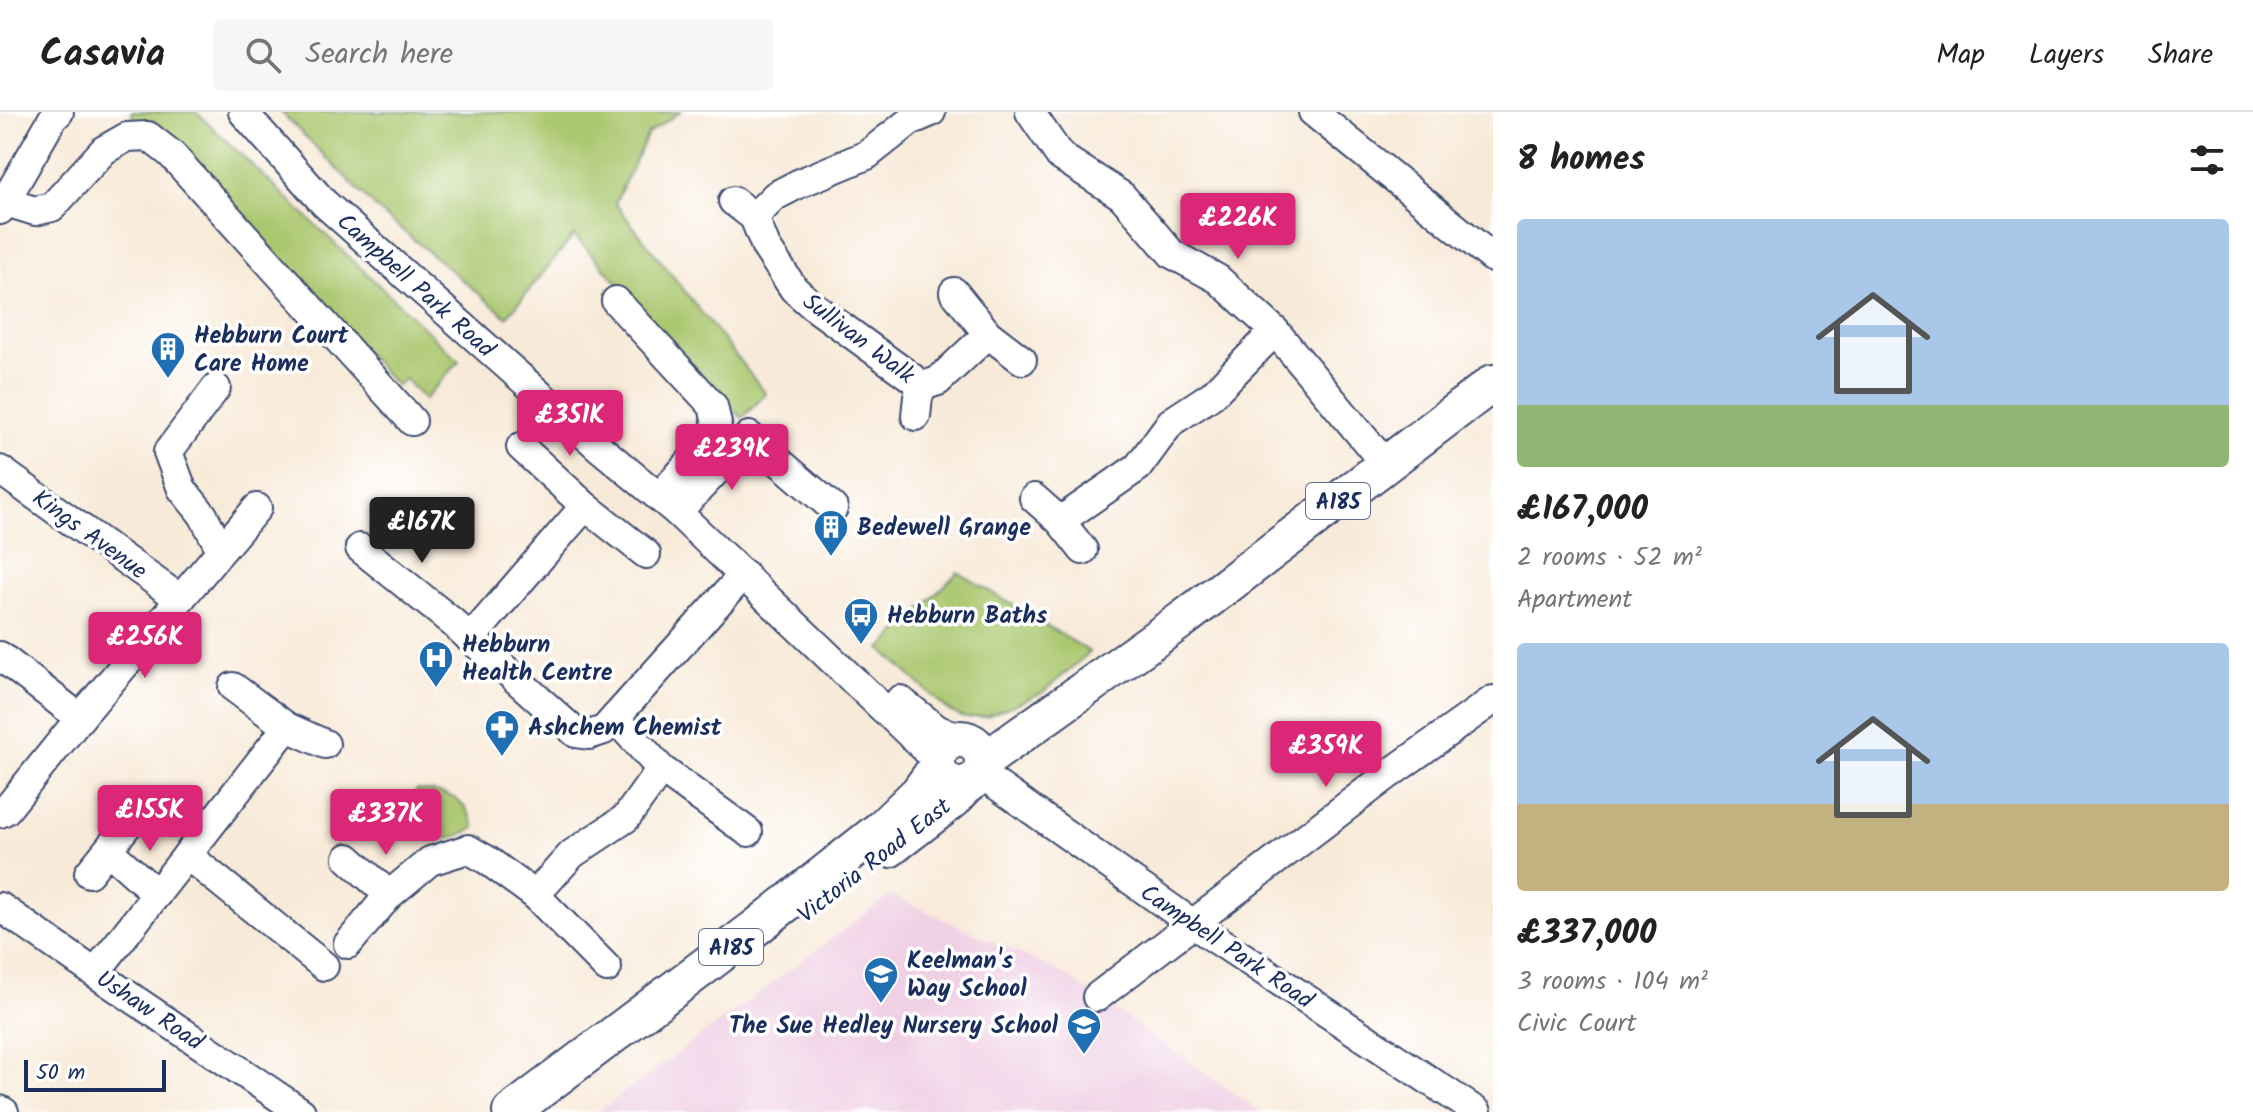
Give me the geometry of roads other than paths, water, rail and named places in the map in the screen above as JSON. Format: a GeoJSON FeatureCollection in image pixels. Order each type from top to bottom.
{"type":"FeatureCollection","features":[{"type":"Feature","properties":{"kind":"main road","name":"Victoria Road East"},"geometry":{"type":"LineString","coordinates":[[511,1112],[754,929],[883,827],[919,792],[1016,723],[1183,619],[1493,383]]}},
{"type":"Feature","properties":{"kind":"main road","name":"Victoria Road East"},"geometry":{"type":"LineString","coordinates":[[551,1112],[606,1065],[953,800],[963,761]]}},
{"type":"Feature","properties":{"kind":"street"},"geometry":{"type":"LineString","coordinates":[[59,112],[3,206],[35,211],[52,207],[104,150],[127,137],[148,136],[171,154],[412,421]]}},
{"type":"Feature","properties":{"kind":"street","name":"Campbell Park Road"},"geometry":{"type":"LineString","coordinates":[[243,112],[324,203],[744,574],[938,730],[963,761],[1193,924],[1477,1112]]}},
{"type":"Feature","properties":{"kind":"street","name":"Sullivan Walk"},"geometry":{"type":"LineString","coordinates":[[931,112],[910,121],[867,155],[744,209],[794,289],[923,386],[938,381],[988,334]]}},
{"type":"Feature","properties":{"kind":"street"},"geometry":{"type":"LineString","coordinates":[[1030,112],[1060,156],[1122,196],[1172,254],[1218,279],[1275,331],[1386,465]]}},
{"type":"Feature","properties":{"kind":"street"},"geometry":{"type":"LineString","coordinates":[[1313,112],[1493,258]]}},
{"type":"Feature","properties":{"kind":"street"},"geometry":{"type":"LineString","coordinates":[[954,292],[988,334],[1022,360]]}},
{"type":"Feature","properties":{"kind":"street"},"geometry":{"type":"LineString","coordinates":[[616,301],[713,406],[717,424],[710,440],[668,505]]}},
{"type":"Feature","properties":{"kind":"street"},"geometry":{"type":"LineString","coordinates":[[1060,521],[1138,467],[1171,422],[1212,395],[1275,331]]}},
{"type":"Feature","properties":{"kind":"street"},"geometry":{"type":"LineString","coordinates":[[916,416],[923,386]]}},
{"type":"Feature","properties":{"kind":"street"},"geometry":{"type":"LineString","coordinates":[[216,388],[168,452],[182,489],[203,515],[221,550]]}},
{"type":"Feature","properties":{"kind":"street"},"geometry":{"type":"LineString","coordinates":[[668,505],[749,436],[833,508]]}},
{"type":"Feature","properties":{"kind":"street"},"geometry":{"type":"LineString","coordinates":[[521,447],[585,506],[646,554]]}},
{"type":"Feature","properties":{"kind":"street","name":"Kings Avenue"},"geometry":{"type":"LineString","coordinates":[[0,470],[180,599]]}},
{"type":"Feature","properties":{"kind":"street"},"geometry":{"type":"LineString","coordinates":[[1034,498],[1060,521],[1083,550]]}},
{"type":"Feature","properties":{"kind":"street"},"geometry":{"type":"LineString","coordinates":[[470,639],[585,506]]}},
{"type":"Feature","properties":{"kind":"street"},"geometry":{"type":"LineString","coordinates":[[0,813],[6,810],[257,508]]}},
{"type":"Feature","properties":{"kind":"street"},"geometry":{"type":"LineString","coordinates":[[360,548],[470,639],[576,733],[589,735],[604,730],[744,574]]}},
{"type":"Feature","properties":{"kind":"street"},"geometry":{"type":"LineString","coordinates":[[0,656],[80,718]]}},
{"type":"Feature","properties":{"kind":"street"},"geometry":{"type":"LineString","coordinates":[[233,687],[287,727],[325,744]]}},
{"type":"Feature","properties":{"kind":"street"},"geometry":{"type":"LineString","coordinates":[[1097,997],[1385,777],[1493,700]]}},
{"type":"Feature","properties":{"kind":"street"},"geometry":{"type":"LineString","coordinates":[[615,718],[661,769],[748,832]]}},
{"type":"Feature","properties":{"kind":"street"},"geometry":{"type":"LineString","coordinates":[[95,973],[287,727]]}},
{"type":"Feature","properties":{"kind":"street"},"geometry":{"type":"LineString","coordinates":[[535,895],[572,854],[626,818],[661,769]]}},
{"type":"Feature","properties":{"kind":"street"},"geometry":{"type":"LineString","coordinates":[[89,873],[139,811]]}},
{"type":"Feature","properties":{"kind":"street"},"geometry":{"type":"LineString","coordinates":[[348,944],[389,895],[430,861],[468,849],[535,895],[607,968]]}},
{"type":"Feature","properties":{"kind":"street"},"geometry":{"type":"LineString","coordinates":[[109,851],[157,894]]}},
{"type":"Feature","properties":{"kind":"street"},"geometry":{"type":"LineString","coordinates":[[187,855],[324,966]]}},
{"type":"Feature","properties":{"kind":"street"},"geometry":{"type":"LineString","coordinates":[[348,858],[389,895]]}},
{"type":"Feature","properties":{"kind":"street","name":"Ushaw Road"},"geometry":{"type":"LineString","coordinates":[[0,907],[301,1112]]}},
{"type":"Feature","properties":{"kind":"place","name":"Hebburn Court Care Home"},"geometry":{"type":"Point","coordinates":[168,380]}},
{"type":"Feature","properties":{"kind":"place","name":"Bedewell Grange"},"geometry":{"type":"Point","coordinates":[831,558]}},
{"type":"Feature","properties":{"kind":"place","name":"Hebburn Baths"},"geometry":{"type":"Point","coordinates":[861,646]}},
{"type":"Feature","properties":{"kind":"place","name":"Hebburn Health Centre"},"geometry":{"type":"Point","coordinates":[436,689]}},
{"type":"Feature","properties":{"kind":"place","name":"Ashchem Chemist"},"geometry":{"type":"Point","coordinates":[502,758]}},
{"type":"Feature","properties":{"kind":"place","name":"Keelman's Way School"},"geometry":{"type":"Point","coordinates":[881,1005]}},
{"type":"Feature","properties":{"kind":"place","name":"The Sue Hedley Nursery School"},"geometry":{"type":"Point","coordinates":[1084,1056]}}]}
